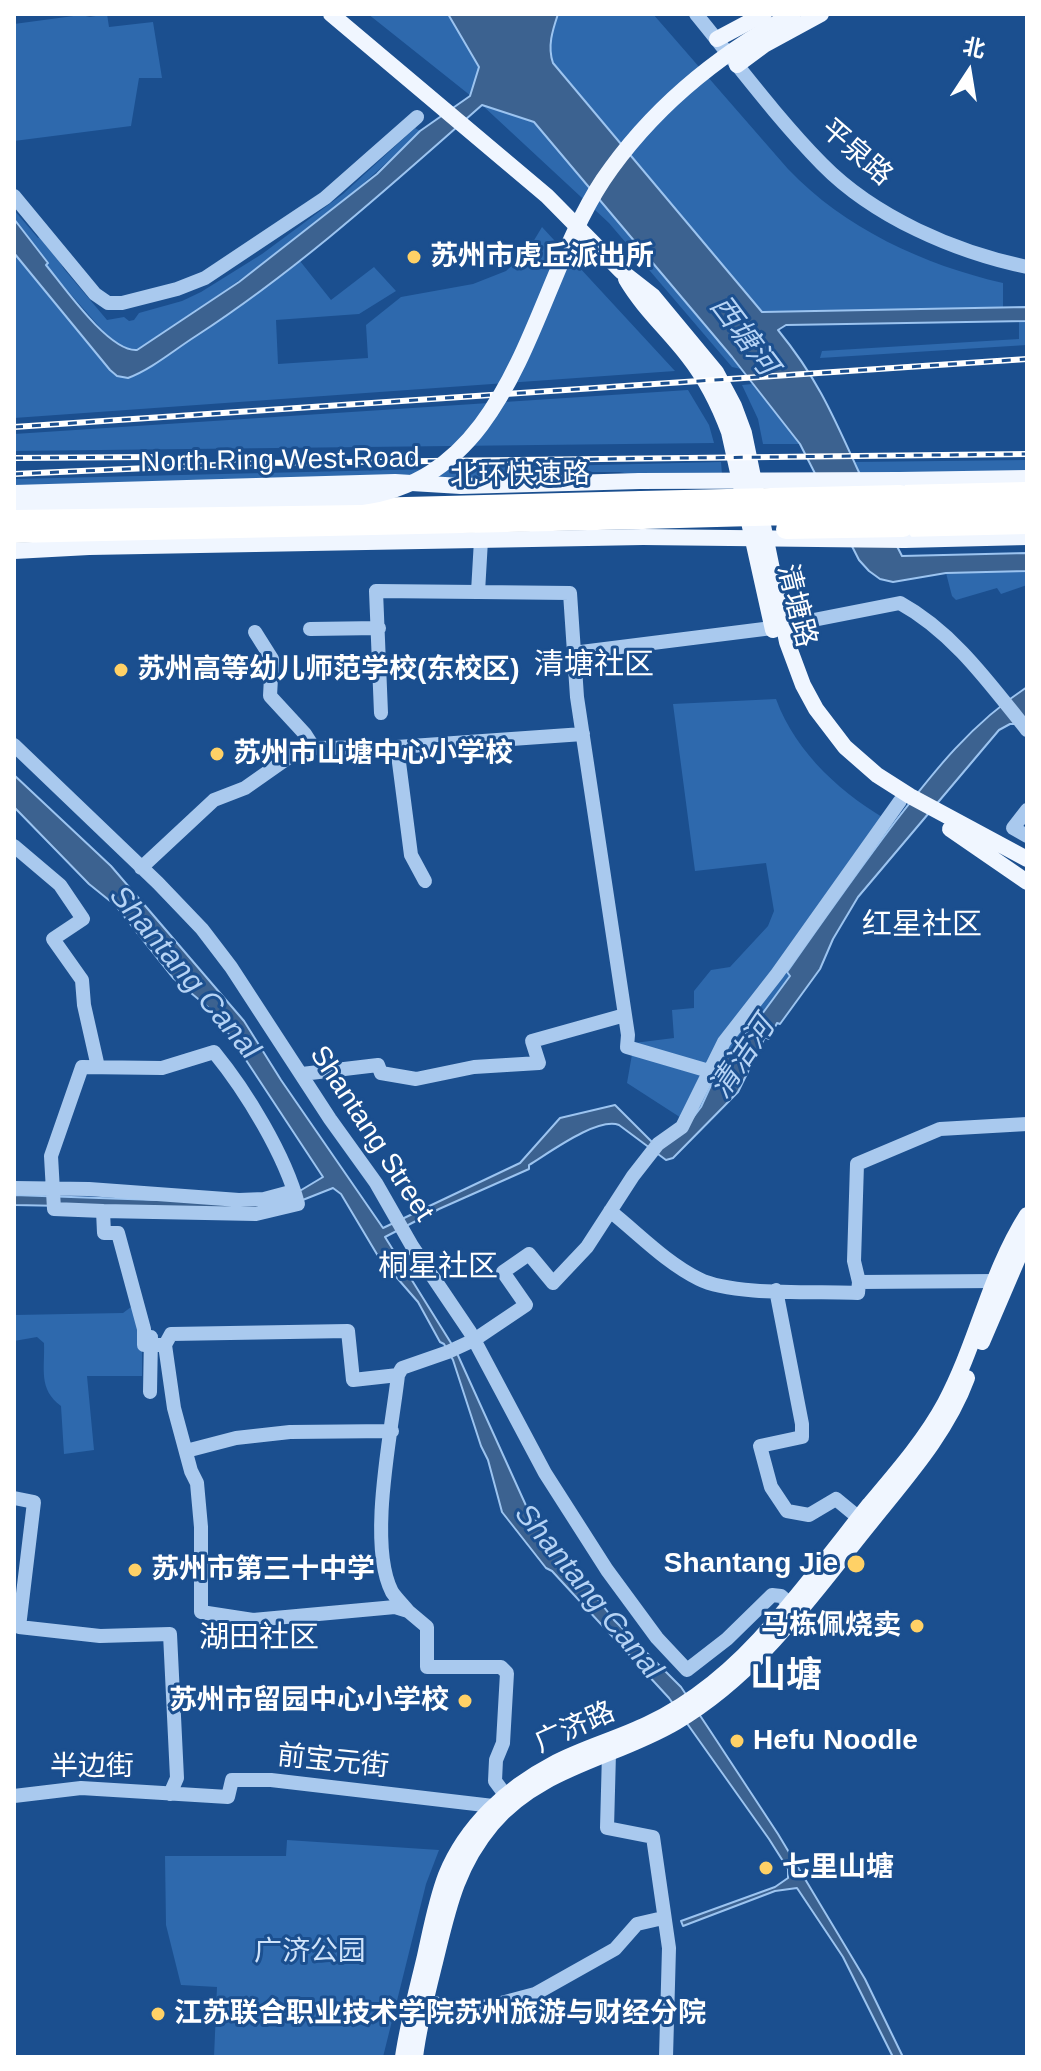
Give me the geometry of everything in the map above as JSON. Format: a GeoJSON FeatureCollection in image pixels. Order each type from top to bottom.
{"type":"FeatureCollection","features":[{"type":"Feature","properties":{"kind":"highway","name":"北环快速路"},"geometry":{"type":"LineString","coordinates":[[14,533],[642,509],[683,518],[779,529],[1027,492]]}},
{"type":"Feature","properties":{"kind":"highway","name":"北环快速路"},"geometry":{"type":"LineString","coordinates":[[14,517],[642,509],[1027,509]]}},
{"type":"Feature","properties":{"kind":"highway"},"geometry":{"type":"LineString","coordinates":[[902,511],[951,526],[1027,524]]}},
{"type":"Feature","properties":{"kind":"main road","name":"清塘路"},"geometry":{"type":"LineString","coordinates":[[331,14],[547,196],[621,271],[641,303],[689,356],[720,408],[729,432],[792,686],[817,728],[859,773],[1027,869]]}},
{"type":"Feature","properties":{"kind":"main road"},"geometry":{"type":"LineString","coordinates":[[717,39],[764,14]]}},
{"type":"Feature","properties":{"kind":"main road"},"geometry":{"type":"LineString","coordinates":[[14,502],[361,497],[399,490],[435,472],[472,438],[500,398],[572,236],[597,190],[622,154],[654,116],[695,77],[759,33],[793,14]]}},
{"type":"Feature","properties":{"kind":"main road"},"geometry":{"type":"LineString","coordinates":[[737,65],[774,39],[821,14]]}},
{"type":"Feature","properties":{"kind":"main road","name":"North Ring West Road"},"geometry":{"type":"LineString","coordinates":[[902,511],[1027,478]]}},
{"type":"Feature","properties":{"kind":"main road","name":"North Ring West Road"},"geometry":{"type":"LineString","coordinates":[[14,493],[395,482],[461,486],[642,509],[902,511],[1027,537]]}},
{"type":"Feature","properties":{"kind":"main road","name":"North Ring West Road"},"geometry":{"type":"LineString","coordinates":[[14,551],[104,546],[481,540],[642,509]]}},
{"type":"Feature","properties":{"kind":"main road","name":"清塘路"},"geometry":{"type":"LineString","coordinates":[[953,825],[1027,859]]}},
{"type":"Feature","properties":{"kind":"main road"},"geometry":{"type":"LineString","coordinates":[[953,825],[1027,846]]}},
{"type":"Feature","properties":{"kind":"main road"},"geometry":{"type":"LineString","coordinates":[[953,825],[1027,882]]}},
{"type":"Feature","properties":{"kind":"main road","name":"广济路"},"geometry":{"type":"LineString","coordinates":[[765,1642],[790,1604],[936,1418],[957,1377],[1008,1249],[1027,1215]]}},
{"type":"Feature","properties":{"kind":"main road","name":"广济路"},"geometry":{"type":"LineString","coordinates":[[403,2057],[443,1884],[463,1844],[503,1804],[555,1763],[665,1728],[731,1683],[898,1488],[946,1424],[1027,1237]]}},
{"type":"Feature","properties":{"kind":"main road","name":"广济路"},"geometry":{"type":"LineString","coordinates":[[415,2057],[458,1877],[503,1804],[560,1773],[609,1753],[631,1738]]}},
{"type":"Feature","properties":{"kind":"street","name":"平泉路"},"geometry":{"type":"LineString","coordinates":[[696,14],[823,165],[912,228],[953,246],[1027,267]]}},
{"type":"Feature","properties":{"kind":"street"},"geometry":{"type":"LineString","coordinates":[[14,196],[95,294],[108,303],[122,303],[191,285],[220,269],[339,187],[417,117]]}},
{"type":"Feature","properties":{"kind":"street"},"geometry":{"type":"LineString","coordinates":[[478,592],[481,540]]}},
{"type":"Feature","properties":{"kind":"street"},"geometry":{"type":"LineString","coordinates":[[381,713],[376,591],[570,593],[573,653],[583,734],[625,1015],[627,1047],[709,1071]]}},
{"type":"Feature","properties":{"kind":"street"},"geometry":{"type":"LineString","coordinates":[[573,653],[778,627],[900,603],[919,613],[958,648],[1027,730]]}},
{"type":"Feature","properties":{"kind":"street"},"geometry":{"type":"LineString","coordinates":[[310,629],[379,628]]}},
{"type":"Feature","properties":{"kind":"street"},"geometry":{"type":"LineString","coordinates":[[255,632],[272,659],[270,696],[314,748]]}},
{"type":"Feature","properties":{"kind":"street"},"geometry":{"type":"LineString","coordinates":[[141,868],[214,800],[245,788],[292,755],[314,748],[397,747],[583,734]]}},
{"type":"Feature","properties":{"kind":"street","name":"Shantang Street"},"geometry":{"type":"LineString","coordinates":[[14,745],[72,798],[209,938],[260,1008],[376,1183],[399,1225],[474,1340],[545,1473],[607,1570],[657,1638],[687,1670],[727,1639],[772,1595],[781,1596],[790,1604]]}},
{"type":"Feature","properties":{"kind":"street"},"geometry":{"type":"LineString","coordinates":[[397,747],[411,855],[425,881]]}},
{"type":"Feature","properties":{"kind":"street"},"geometry":{"type":"LineString","coordinates":[[503,1804],[495,1781],[496,1760],[503,1743],[507,1673],[501,1667],[427,1667],[427,1627],[392,1592],[381,1543],[382,1505],[398,1375],[402,1368],[474,1340],[526,1305],[503,1272],[529,1254],[553,1283],[587,1247],[656,1148],[682,1127],[730,1033],[905,800]]}},
{"type":"Feature","properties":{"kind":"street"},"geometry":{"type":"LineString","coordinates":[[1027,810],[1013,828],[1027,836]]}},
{"type":"Feature","properties":{"kind":"street"},"geometry":{"type":"LineString","coordinates":[[14,846],[60,885],[83,919],[53,939],[82,980],[84,1005],[98,1067]]}},
{"type":"Feature","properties":{"kind":"street"},"geometry":{"type":"LineString","coordinates":[[302,1074],[378,1065],[381,1073],[416,1079],[474,1067],[539,1063],[532,1041],[625,1015]]}},
{"type":"Feature","properties":{"kind":"street"},"geometry":{"type":"LineString","coordinates":[[55,1195],[51,1156],[82,1067],[162,1068],[214,1052],[255,1110],[296,1195]]}},
{"type":"Feature","properties":{"kind":"street"},"geometry":{"type":"LineString","coordinates":[[83,1071],[57,1160],[55,1210],[105,1214],[256,1214],[296,1195]]}},
{"type":"Feature","properties":{"kind":"street"},"geometry":{"type":"LineString","coordinates":[[610,1211],[666,1259],[701,1280],[742,1289],[858,1293],[854,1261],[857,1164],[940,1129],[1027,1124]]}},
{"type":"Feature","properties":{"kind":"street"},"geometry":{"type":"LineString","coordinates":[[14,1188],[55,1195],[239,1200],[296,1195]]}},
{"type":"Feature","properties":{"kind":"street"},"geometry":{"type":"LineString","coordinates":[[105,1214],[104,1233],[118,1233],[144,1329],[144,1345],[165,1345]]}},
{"type":"Feature","properties":{"kind":"street"},"geometry":{"type":"LineString","coordinates":[[105,1214],[108,1236],[128,1236],[151,1328],[150,1392]]}},
{"type":"Feature","properties":{"kind":"street"},"geometry":{"type":"LineString","coordinates":[[859,1282],[995,1281]]}},
{"type":"Feature","properties":{"kind":"street"},"geometry":{"type":"LineString","coordinates":[[776,1290],[802,1437],[760,1446],[771,1487],[787,1511],[809,1515],[836,1499],[859,1518]]}},
{"type":"Feature","properties":{"kind":"street"},"geometry":{"type":"LineString","coordinates":[[398,1375],[353,1380],[348,1331],[171,1334],[165,1345],[174,1408],[197,1483],[201,1527],[201,1612],[253,1620],[395,1607],[408,1611]]}},
{"type":"Feature","properties":{"kind":"street"},"geometry":{"type":"LineString","coordinates":[[186,1451],[236,1438],[290,1432],[392,1431]]}},
{"type":"Feature","properties":{"kind":"street"},"geometry":{"type":"LineString","coordinates":[[14,1498],[34,1502],[19,1627],[100,1636],[170,1634],[177,1778],[170,1794]]}},
{"type":"Feature","properties":{"kind":"street"},"geometry":{"type":"LineString","coordinates":[[609,1753],[607,1828],[653,1837],[669,1948],[666,2057]]}},
{"type":"Feature","properties":{"kind":"street","name":"前宝元街"},"geometry":{"type":"LineString","coordinates":[[170,1794],[228,1797],[232,1780],[271,1780],[503,1804]]}},
{"type":"Feature","properties":{"kind":"street","name":"半边街"},"geometry":{"type":"LineString","coordinates":[[14,1796],[81,1788],[170,1794]]}},
{"type":"Feature","properties":{"kind":"street"},"geometry":{"type":"LineString","coordinates":[[426,2001],[471,2008],[535,1994],[615,1949],[637,1924],[663,1918]]}},
{"type":"Feature","properties":{"kind":"green space"},"geometry":{"type":"Polygon","coordinates":[[[107,14],[109,27],[153,22],[162,78],[139,78],[131,126],[14,141],[14,24],[107,14]]]}},
{"type":"Feature","properties":{"kind":"green space"},"geometry":{"type":"Polygon","coordinates":[[[368,14],[448,14],[479,67],[471,96],[368,14]]]}},
{"type":"Feature","properties":{"kind":"green space"},"geometry":{"type":"Polygon","coordinates":[[[558,14],[653,14],[788,169],[810,190],[860,226],[915,255],[1003,283],[1003,307],[762,312],[553,62],[551,44],[558,14]]]}},
{"type":"Feature","properties":{"kind":"green space"},"geometry":{"type":"Polygon","coordinates":[[[482,105],[534,122],[741,369],[732,367],[609,223],[482,105]]]}},
{"type":"Feature","properties":{"kind":"green space"},"geometry":{"type":"Polygon","coordinates":[[[415,128],[420,131],[388,162],[319,220],[248,274],[137,350],[127,350],[110,339],[45,265],[14,219],[14,210],[38,238],[43,235],[64,269],[107,320],[124,317],[134,320],[139,313],[182,301],[201,292],[262,254],[343,194],[415,128]]]}},
{"type":"Feature","properties":{"kind":"green space"},"geometry":{"type":"Polygon","coordinates":[[[542,227],[675,371],[14,418],[14,253],[110,370],[117,376],[128,378],[237,309],[300,261],[331,300],[374,267],[396,291],[359,314],[276,320],[278,364],[368,358],[366,325],[401,297],[473,284],[506,271],[527,252],[542,227]]]}},
{"type":"Feature","properties":{"kind":"green space"},"geometry":{"type":"Polygon","coordinates":[[[1027,321],[1027,345],[820,358],[822,351],[1019,339],[1019,322],[1027,321]]]}},
{"type":"Feature","properties":{"kind":"green space"},"geometry":{"type":"Polygon","coordinates":[[[752,384],[800,444],[763,444],[758,419],[742,385],[752,384]]]}},
{"type":"Feature","properties":{"kind":"green space"},"geometry":{"type":"Polygon","coordinates":[[[688,390],[709,425],[714,443],[14,451],[14,434],[688,390]]]}},
{"type":"Feature","properties":{"kind":"green space"},"geometry":{"type":"Polygon","coordinates":[[[1027,460],[1027,473],[860,472],[855,462],[1027,460]]]}},
{"type":"Feature","properties":{"kind":"green space"},"geometry":{"type":"Polygon","coordinates":[[[721,462],[722,474],[641,476],[619,472],[568,472],[534,480],[14,488],[14,479],[721,462]]]}},
{"type":"Feature","properties":{"kind":"green space"},"geometry":{"type":"Polygon","coordinates":[[[1027,571],[1027,585],[1001,594],[997,588],[956,600],[946,573],[1027,571]]]}},
{"type":"Feature","properties":{"kind":"green space"},"geometry":{"type":"Polygon","coordinates":[[[776,699],[796,738],[824,772],[857,800],[894,824],[826,911],[787,972],[790,975],[754,1025],[723,1059],[701,1107],[689,1123],[627,1083],[634,1043],[674,1038],[672,1010],[694,1008],[694,991],[711,970],[730,967],[768,926],[774,911],[766,863],[695,871],[673,704],[776,699]]]}},
{"type":"Feature","properties":{"kind":"green space"},"geometry":{"type":"Polygon","coordinates":[[[135,1304],[142,1330],[142,1376],[87,1376],[94,1450],[64,1454],[61,1406],[49,1393],[44,1378],[44,1343],[37,1337],[14,1341],[14,1315],[123,1313],[135,1304]]]}},
{"type":"Feature","properties":{"kind":"green space","name":"广济公园"},"geometry":{"type":"Polygon","coordinates":[[[287,1840],[439,1850],[426,1884],[383,2057],[214,2057],[217,1987],[181,1985],[166,1925],[165,1856],[286,1856],[287,1840]]]}},
{"type":"Feature","properties":{"kind":"water","name":"西塘河"},"geometry":{"type":"Polygon","coordinates":[[[448,14],[558,14],[551,44],[553,63],[762,312],[1027,307],[1027,321],[786,325],[778,330],[823,396],[902,556],[1027,553],[1027,571],[946,573],[893,582],[880,579],[869,571],[859,560],[800,444],[732,357],[534,122],[482,105],[343,226],[271,283],[163,359],[128,378],[117,376],[110,370],[14,253],[14,219],[48,263],[46,265],[101,330],[126,348],[137,350],[239,282],[377,174],[420,131],[470,96],[479,67],[448,14]]]}},
{"type":"Feature","properties":{"kind":"water"},"geometry":{"type":"Polygon","coordinates":[[[1027,687],[1027,724],[1010,724],[999,730],[858,897],[833,939],[820,969],[780,1024],[777,1023],[769,1039],[765,1037],[738,1092],[673,1158],[666,1160],[619,1125],[598,1126],[560,1145],[529,1165],[529,1169],[385,1237],[456,1351],[528,1510],[614,1620],[681,1687],[778,1834],[865,1979],[903,2057],[893,2057],[843,1957],[797,1888],[775,1891],[683,1926],[681,1921],[775,1887],[788,1878],[788,1869],[669,1698],[546,1568],[502,1512],[488,1460],[453,1360],[418,1302],[378,1256],[341,1194],[333,1188],[290,1205],[266,1210],[14,1205],[14,1195],[156,1200],[288,1198],[323,1177],[215,1013],[173,978],[115,905],[89,884],[14,807],[14,775],[111,866],[244,1021],[383,1228],[520,1163],[560,1118],[615,1105],[654,1144],[689,1123],[701,1107],[723,1059],[754,1025],[790,976],[787,972],[910,803],[971,732],[1027,687]]]}},
{"type":"Feature","properties":{"kind":"railway"},"geometry":{"type":"LineString","coordinates":[[14,427],[1027,359]]}},
{"type":"Feature","properties":{"kind":"railway"},"geometry":{"type":"LineString","coordinates":[[14,474],[261,463],[1027,454]]}},
{"type":"Feature","properties":{"kind":"railway"},"geometry":{"type":"LineString","coordinates":[[14,458],[151,457]]}},
{"type":"Feature","properties":{"kind":"place","name":"苏州市虎丘派出所"},"geometry":{"type":"Point","coordinates":[414,257]}},
{"type":"Feature","properties":{"kind":"place","name":"苏州高等幼儿师范学校(东校区)"},"geometry":{"type":"Point","coordinates":[121,670]}},
{"type":"Feature","properties":{"kind":"place","name":"苏州市山塘中心小学校"},"geometry":{"type":"Point","coordinates":[217,754]}},
{"type":"Feature","properties":{"kind":"place","name":"Shantang Jie"},"geometry":{"type":"Point","coordinates":[856,1564]}},
{"type":"Feature","properties":{"kind":"place","name":"苏州市第三十中学"},"geometry":{"type":"Point","coordinates":[135,1570]}},
{"type":"Feature","properties":{"kind":"place","name":"马栋佩烧卖"},"geometry":{"type":"Point","coordinates":[917,1626]}},
{"type":"Feature","properties":{"kind":"place","name":"苏州市留园中心小学校"},"geometry":{"type":"Point","coordinates":[465,1701]}},
{"type":"Feature","properties":{"kind":"place","name":"Hefu Noodle"},"geometry":{"type":"Point","coordinates":[737,1741]}},
{"type":"Feature","properties":{"kind":"place","name":"七里山塘"},"geometry":{"type":"Point","coordinates":[766,1868]}},
{"type":"Feature","properties":{"kind":"place","name":"江苏联合职业技术学院苏州旅游与财经分院"},"geometry":{"type":"Point","coordinates":[158,2014]}},
{"type":"Feature","properties":{"kind":"district","name":"清塘社区"},"geometry":{"type":"Point","coordinates":[594,666]}},
{"type":"Feature","properties":{"kind":"district","name":"红星社区"},"geometry":{"type":"Point","coordinates":[922,926]}},
{"type":"Feature","properties":{"kind":"district","name":"桐星社区"},"geometry":{"type":"Point","coordinates":[438,1268]}},
{"type":"Feature","properties":{"kind":"district","name":"湖田社区"},"geometry":{"type":"Point","coordinates":[259,1639]}},
{"type":"Feature","properties":{"kind":"district","name":"山塘"},"geometry":{"type":"Point","coordinates":[786,1677]}},
{"type":"Feature","properties":{"kind":"water label","name":"Shantang Canal"},"geometry":{"type":"Point","coordinates":[184,973]}},
{"type":"Feature","properties":{"kind":"water label","name":"清洁河"},"geometry":{"type":"Point","coordinates":[743,1058]}},
{"type":"Feature","properties":{"kind":"water label","name":"Shantang Canal"},"geometry":{"type":"Point","coordinates":[588,1592]}}]}
